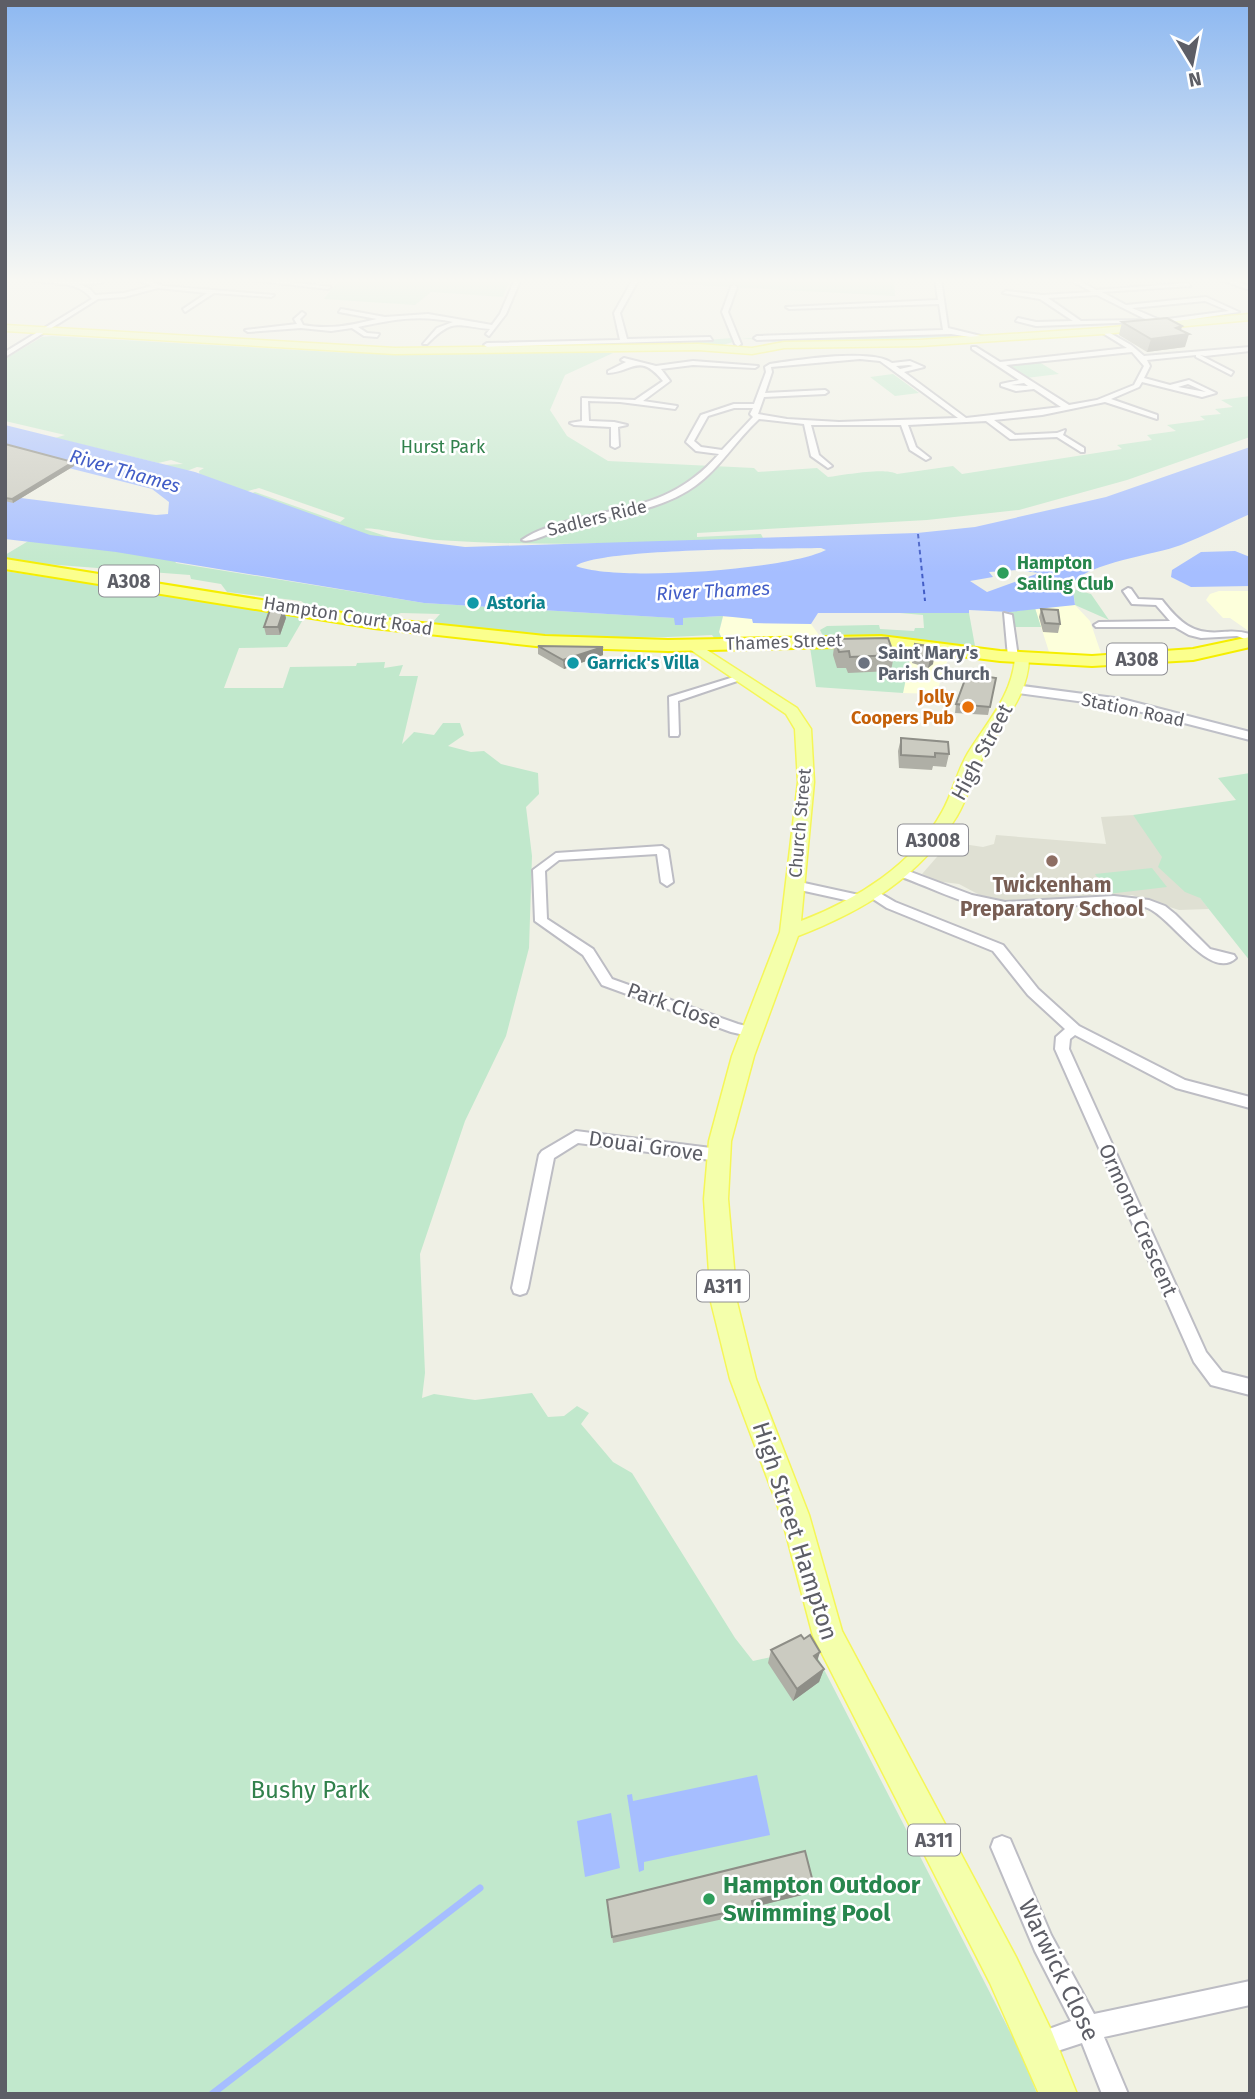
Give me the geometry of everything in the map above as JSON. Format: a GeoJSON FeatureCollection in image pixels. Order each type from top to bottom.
{"type":"FeatureCollection","features":[{"type":"Feature","properties":{"kind":"highway","name":"Hampton Court Road"},"geometry":{"type":"LineString","coordinates":[[5,564],[476,635],[693,645]]}},
{"type":"Feature","properties":{"kind":"highway","name":"Thames Street"},"geometry":{"type":"LineString","coordinates":[[693,645],[857,640],[912,643],[1017,657],[1156,658],[1250,640]]}},
{"type":"Feature","properties":{"kind":"main road","name":"Church Street"},"geometry":{"type":"LineString","coordinates":[[693,645],[781,702],[799,719],[803,729],[806,782],[790,932]]}},
{"type":"Feature","properties":{"kind":"main road","name":"High Street"},"geometry":{"type":"LineString","coordinates":[[790,932],[865,896],[903,873],[930,844],[948,816],[967,771],[1016,690],[1023,673],[1017,657]]}},
{"type":"Feature","properties":{"kind":"main road","name":"High Street Hampton"},"geometry":{"type":"LineString","coordinates":[[790,932],[753,1032],[720,1141],[716,1199],[724,1303],[743,1379],[795,1515],[828,1636],[1039,2045],[1058,2094]]}},
{"type":"Feature","properties":{"kind":"street"},"geometry":{"type":"LineString","coordinates":[[638,401],[667,381],[664,377]]}},
{"type":"Feature","properties":{"kind":"street"},"geometry":{"type":"LineString","coordinates":[[763,377],[762,395],[754,414],[757,417],[807,422],[904,424],[988,419],[1068,408],[1132,391],[1144,377]]}},
{"type":"Feature","properties":{"kind":"street"},"geometry":{"type":"LineString","coordinates":[[908,377],[966,421]]}},
{"type":"Feature","properties":{"kind":"street"},"geometry":{"type":"LineString","coordinates":[[1019,377],[1068,408]]}},
{"type":"Feature","properties":{"kind":"street"},"geometry":{"type":"LineString","coordinates":[[1024,380],[1003,385],[1016,389],[1034,387]]}},
{"type":"Feature","properties":{"kind":"street"},"geometry":{"type":"LineString","coordinates":[[1143,380],[1202,395],[1213,393],[1189,382],[1172,386]]}},
{"type":"Feature","properties":{"kind":"street"},"geometry":{"type":"LineString","coordinates":[[818,385],[835,398]]}},
{"type":"Feature","properties":{"kind":"street"},"geometry":{"type":"LineString","coordinates":[[762,395],[825,392]]}},
{"type":"Feature","properties":{"kind":"street"},"geometry":{"type":"LineString","coordinates":[[574,399],[638,401],[675,407]]}},
{"type":"Feature","properties":{"kind":"street"},"geometry":{"type":"LineString","coordinates":[[584,399],[586,423]]}},
{"type":"Feature","properties":{"kind":"street"},"geometry":{"type":"LineString","coordinates":[[1104,400],[1157,414]]}},
{"type":"Feature","properties":{"kind":"street"},"geometry":{"type":"LineString","coordinates":[[724,453],[699,449],[690,442],[705,415],[723,408],[757,406]]}},
{"type":"Feature","properties":{"kind":"street","name":"Sadlers Ride"},"geometry":{"type":"LineString","coordinates":[[526,540],[557,526],[660,502],[697,482],[757,417]]}},
{"type":"Feature","properties":{"kind":"street"},"geometry":{"type":"LineString","coordinates":[[988,419],[1011,438],[1061,434],[1081,450]]}},
{"type":"Feature","properties":{"kind":"street"},"geometry":{"type":"LineString","coordinates":[[807,422],[815,456],[828,463]]}},
{"type":"Feature","properties":{"kind":"street"},"geometry":{"type":"LineString","coordinates":[[574,423],[618,424],[615,446]]}},
{"type":"Feature","properties":{"kind":"street"},"geometry":{"type":"LineString","coordinates":[[904,424],[913,448],[923,456],[933,451]]}},
{"type":"Feature","properties":{"kind":"street"},"geometry":{"type":"LineString","coordinates":[[1128,591],[1135,602],[1159,602],[1178,624],[1197,636],[1241,633],[1250,640]]}},
{"type":"Feature","properties":{"kind":"street"},"geometry":{"type":"LineString","coordinates":[[1007,615],[1017,657]]}},
{"type":"Feature","properties":{"kind":"street"},"geometry":{"type":"LineString","coordinates":[[1099,625],[1178,624]]}},
{"type":"Feature","properties":{"kind":"street"},"geometry":{"type":"LineString","coordinates":[[674,734],[673,699],[741,678]]}},
{"type":"Feature","properties":{"kind":"street","name":"Station Road"},"geometry":{"type":"LineString","coordinates":[[1016,690],[1122,703],[1250,736]]}},
{"type":"Feature","properties":{"kind":"street","name":"Park Close"},"geometry":{"type":"LineString","coordinates":[[667,882],[662,850],[556,857],[539,870],[541,921],[588,952],[607,982],[753,1032]]}},
{"type":"Feature","properties":{"kind":"street"},"geometry":{"type":"LineString","coordinates":[[903,873],[977,901],[1002,905],[1052,906],[1126,899],[1156,906],[1172,915],[1195,945],[1219,962]]}},
{"type":"Feature","properties":{"kind":"street"},"geometry":{"type":"LineString","coordinates":[[795,885],[865,896],[998,948],[1033,992],[1074,1029],[1181,1084],[1250,1103]]}},
{"type":"Feature","properties":{"kind":"street","name":"Ormond Crescent"},"geometry":{"type":"LineString","coordinates":[[1074,1029],[1063,1037],[1062,1049],[1200,1357],[1217,1380],[1250,1387]]}},
{"type":"Feature","properties":{"kind":"street","name":"Douai Grove"},"geometry":{"type":"LineString","coordinates":[[520,1288],[547,1155],[576,1137],[719,1156]]}},
{"type":"Feature","properties":{"kind":"street","name":"Warwick Close"},"geometry":{"type":"LineString","coordinates":[[1002,1847],[1043,1943],[1088,2028],[1115,2094]]}},
{"type":"Feature","properties":{"kind":"street"},"geometry":{"type":"LineString","coordinates":[[1039,2045],[1088,2028],[1250,1993]]}},
{"type":"Feature","properties":{"kind":"shaded area"},"geometry":{"type":"Polygon","coordinates":[[[1219,591],[1250,591],[1250,632],[1230,618],[1223,618],[1206,600],[1210,594],[1219,591]]]}},
{"type":"Feature","properties":{"kind":"shaded area"},"geometry":{"type":"Polygon","coordinates":[[[1075,605],[1090,621],[1102,656],[1050,655],[1035,608],[1075,605]]]}},
{"type":"Feature","properties":{"kind":"shaded area"},"geometry":{"type":"Polygon","coordinates":[[[723,617],[752,619],[753,623],[811,624],[819,635],[722,639],[719,632],[723,617]]]}},
{"type":"Feature","properties":{"kind":"shaded area"},"geometry":{"type":"Polygon","coordinates":[[[912,649],[952,653],[943,670],[937,694],[903,693],[912,649]]]}},
{"type":"Feature","properties":{"kind":"shaded area","name":"Twickenham Preparatory School"},"geometry":{"type":"Polygon","coordinates":[[[1133,815],[1209,909],[1179,910],[1132,895],[1046,902],[991,901],[959,884],[935,881],[922,874],[950,842],[983,847],[994,844],[996,835],[1106,844],[1101,817],[1133,815]]]}},
{"type":"Feature","properties":{"kind":"green space","name":"Hurst Park"},"geometry":{"type":"Polygon","coordinates":[[[5,377],[564,377],[550,410],[567,436],[608,461],[754,468],[758,472],[817,468],[828,477],[874,471],[897,474],[953,466],[962,474],[1122,449],[1117,445],[1152,440],[1147,435],[1176,431],[1167,425],[1205,420],[1200,416],[1221,414],[1215,409],[1233,407],[1221,400],[1250,396],[1250,437],[1127,480],[1019,510],[927,520],[697,533],[697,537],[761,534],[763,538],[641,543],[559,544],[437,540],[364,529],[398,540],[392,543],[350,533],[351,529],[343,526],[324,529],[250,494],[255,492],[340,522],[345,518],[259,488],[241,493],[200,477],[199,471],[204,468],[197,467],[184,472],[161,465],[183,464],[171,460],[158,463],[55,438],[65,435],[5,421],[5,377]]]}},
{"type":"Feature","properties":{"kind":"green space"},"geometry":{"type":"Polygon","coordinates":[[[870,377],[897,377],[919,393],[895,396],[870,377]]]}},
{"type":"Feature","properties":{"kind":"green space"},"geometry":{"type":"Polygon","coordinates":[[[30,540],[174,559],[176,563],[424,603],[675,618],[675,623],[683,618],[723,616],[719,632],[722,639],[715,639],[712,635],[606,638],[501,633],[431,624],[440,614],[401,613],[388,617],[308,606],[301,601],[227,592],[221,584],[191,579],[190,575],[5,561],[5,555],[30,540]]]}},
{"type":"Feature","properties":{"kind":"green space","name":"Bushy Park"},"geometry":{"type":"Polygon","coordinates":[[[5,571],[305,616],[287,647],[239,648],[224,688],[283,688],[290,667],[356,666],[357,663],[385,662],[384,668],[403,665],[399,676],[418,676],[402,744],[414,732],[434,735],[443,723],[460,723],[464,735],[448,746],[471,752],[484,751],[501,764],[538,773],[539,794],[526,807],[532,856],[529,948],[506,1036],[465,1121],[420,1254],[425,1373],[422,1398],[434,1394],[475,1400],[532,1393],[548,1417],[564,1416],[577,1406],[589,1413],[581,1424],[613,1462],[632,1473],[735,1638],[753,1661],[813,1648],[1024,2059],[1037,2094],[5,2094],[5,571]]]}},
{"type":"Feature","properties":{"kind":"green space"},"geometry":{"type":"Polygon","coordinates":[[[1073,589],[1091,594],[1109,620],[1075,605],[1073,589]]]}},
{"type":"Feature","properties":{"kind":"green space"},"geometry":{"type":"Polygon","coordinates":[[[1035,608],[1041,627],[1014,627],[1010,612],[1035,608]]]}},
{"type":"Feature","properties":{"kind":"green space"},"geometry":{"type":"Polygon","coordinates":[[[888,612],[969,613],[975,646],[880,636],[823,636],[820,630],[827,626],[872,625],[879,625],[880,629],[914,631],[915,628],[924,628],[923,615],[888,612]]]}},
{"type":"Feature","properties":{"kind":"green space"},"geometry":{"type":"Polygon","coordinates":[[[810,647],[912,649],[903,693],[816,687],[810,647]]]}},
{"type":"Feature","properties":{"kind":"green space"},"geometry":{"type":"Polygon","coordinates":[[[1250,773],[1250,961],[1200,898],[1185,892],[1158,867],[1162,857],[1133,815],[1236,800],[1218,778],[1250,773]]]}},
{"type":"Feature","properties":{"kind":"green space"},"geometry":{"type":"Polygon","coordinates":[[[1152,868],[1167,887],[1108,894],[1095,874],[1152,868]]]}},
{"type":"Feature","properties":{"kind":"water","name":"River Thames"},"geometry":{"type":"Polygon","coordinates":[[[5,425],[195,472],[370,535],[465,547],[917,533],[975,527],[1106,497],[1250,447],[1250,514],[1181,545],[1123,560],[1080,576],[1072,584],[1075,605],[1010,612],[969,610],[969,613],[818,613],[811,624],[753,623],[752,619],[723,616],[683,618],[683,625],[675,625],[674,618],[424,603],[116,552],[5,539],[5,496],[156,515],[168,514],[169,502],[152,489],[5,452],[5,425]],[[826,550],[654,553],[592,560],[576,566],[596,571],[626,573],[701,572],[806,557],[826,550]],[[1017,570],[989,572],[993,577],[970,581],[987,592],[1039,573],[1017,570]]]}},
{"type":"Feature","properties":{"kind":"water"},"geometry":{"type":"Polygon","coordinates":[[[1235,551],[1250,557],[1250,586],[1191,587],[1171,577],[1172,570],[1201,552],[1235,551]]]}},
{"type":"Feature","properties":{"kind":"water"},"geometry":{"type":"Polygon","coordinates":[[[757,1775],[770,1835],[644,1862],[644,1870],[639,1872],[627,1795],[632,1794],[633,1801],[757,1775]]]}},
{"type":"Feature","properties":{"kind":"water"},"geometry":{"type":"Polygon","coordinates":[[[611,1813],[620,1868],[585,1877],[577,1821],[611,1813]]]}},
{"type":"Feature","properties":{"kind":"building"},"geometry":{"type":"Polygon","coordinates":[[[5,444],[73,462],[12,499],[5,498],[5,444]]]}},
{"type":"Feature","properties":{"kind":"building"},"geometry":{"type":"Polygon","coordinates":[[[284,609],[278,627],[264,627],[270,610],[284,609]]]}},
{"type":"Feature","properties":{"kind":"building"},"geometry":{"type":"Polygon","coordinates":[[[1041,609],[1058,610],[1060,624],[1045,623],[1041,609]]]}},
{"type":"Feature","properties":{"kind":"building"},"geometry":{"type":"Polygon","coordinates":[[[888,638],[894,655],[850,657],[849,651],[839,652],[835,639],[888,638]]]}},
{"type":"Feature","properties":{"kind":"building"},"geometry":{"type":"Polygon","coordinates":[[[915,644],[935,647],[934,656],[930,659],[914,654],[915,644]]]}},
{"type":"Feature","properties":{"kind":"building"},"geometry":{"type":"Polygon","coordinates":[[[538,646],[603,647],[563,660],[538,646]]]}},
{"type":"Feature","properties":{"kind":"building"},"geometry":{"type":"Polygon","coordinates":[[[971,671],[989,673],[989,677],[996,678],[990,707],[956,704],[966,677],[975,677],[971,671]]]}},
{"type":"Feature","properties":{"kind":"building"},"geometry":{"type":"Polygon","coordinates":[[[901,738],[948,742],[949,754],[935,753],[935,757],[901,755],[901,738]]]}},
{"type":"Feature","properties":{"kind":"building"},"geometry":{"type":"Polygon","coordinates":[[[801,1635],[804,1639],[810,1635],[820,1652],[814,1656],[824,1669],[797,1689],[771,1650],[801,1635]]]}},
{"type":"Feature","properties":{"kind":"building","name":"Hampton Outdoor Swimming Pool"},"geometry":{"type":"Polygon","coordinates":[[[805,1851],[814,1886],[752,1901],[753,1907],[612,1937],[607,1900],[805,1851]]]}},
{"type":"Feature","properties":{"kind":"waterway"},"geometry":{"type":"LineString","coordinates":[[212,2094],[480,1888]]}},
{"type":"Feature","properties":{"kind":"ferry route"},"geometry":{"type":"LineString","coordinates":[[918,534],[925,601]]}},
{"type":"Feature","properties":{"kind":"place","name":"Hampton Sailing Club"},"geometry":{"type":"Point","coordinates":[1003,573]}},
{"type":"Feature","properties":{"kind":"place","name":"Astoria"},"geometry":{"type":"Point","coordinates":[473,603]}},
{"type":"Feature","properties":{"kind":"place","name":"Garrick's Villa"},"geometry":{"type":"Point","coordinates":[573,663]}},
{"type":"Feature","properties":{"kind":"place","name":"Saint Mary's Parish Church"},"geometry":{"type":"Point","coordinates":[864,663]}},
{"type":"Feature","properties":{"kind":"place","name":"Jolly Coopers Pub"},"geometry":{"type":"Point","coordinates":[968,707]}},
{"type":"Feature","properties":{"kind":"place","name":"Twickenham Preparatory School"},"geometry":{"type":"Point","coordinates":[1052,861]}},
{"type":"Feature","properties":{"kind":"place","name":"Hampton Outdoor Swimming Pool"},"geometry":{"type":"Point","coordinates":[709,1899]}}]}
